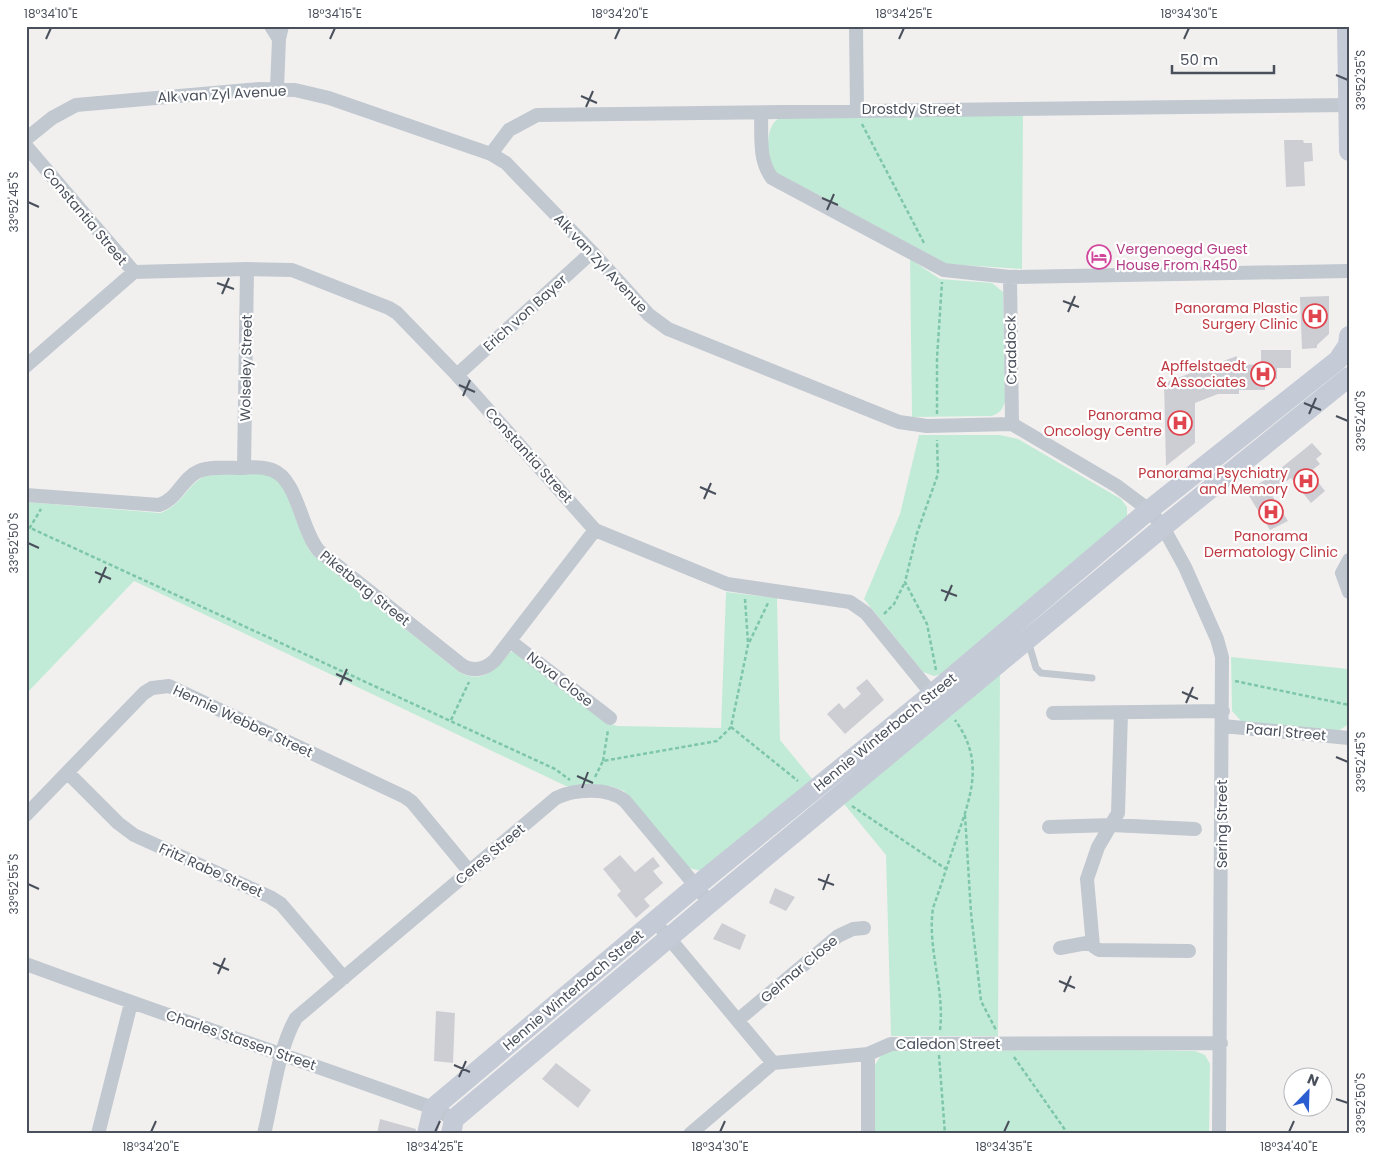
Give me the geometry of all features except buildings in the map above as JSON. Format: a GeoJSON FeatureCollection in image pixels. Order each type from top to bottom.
{"type":"FeatureCollection","features":[{"type":"Feature","properties":{"kind":"street"},"geometry":{"type":"LineString","coordinates":[[271,26],[280,33],[277,88]]}},
{"type":"Feature","properties":{"kind":"street"},"geometry":{"type":"LineString","coordinates":[[856,26],[857,110]]}},
{"type":"Feature","properties":{"kind":"street"},"geometry":{"type":"LineString","coordinates":[[1347,26],[1349,150]]}},
{"type":"Feature","properties":{"kind":"street","name":"Alk van Zyl Avenue"},"geometry":{"type":"LineString","coordinates":[[26,139],[58,114],[76,105],[277,88],[329,98],[490,154],[517,172],[649,315],[668,329],[899,422],[912,425],[937,426],[1012,424]]}},
{"type":"Feature","properties":{"kind":"street","name":"Drostdy Street"},"geometry":{"type":"LineString","coordinates":[[490,154],[509,130],[537,115],[1348,105]]}},
{"type":"Feature","properties":{"kind":"street"},"geometry":{"type":"LineString","coordinates":[[761,113],[762,153],[765,168],[772,178],[944,270],[1010,277],[1349,270]]}},
{"type":"Feature","properties":{"kind":"street","name":"Constantia Street"},"geometry":{"type":"LineString","coordinates":[[26,146],[134,272],[247,269],[292,270],[389,308],[397,313],[458,374],[595,530],[714,580],[745,587],[842,599],[858,606],[938,701]]}},
{"type":"Feature","properties":{"kind":"street","name":"Erich von Bayer"},"geometry":{"type":"LineString","coordinates":[[458,374],[592,252]]}},
{"type":"Feature","properties":{"kind":"street","name":"Wolseley Street"},"geometry":{"type":"LineString","coordinates":[[244,468],[247,269]]}},
{"type":"Feature","properties":{"kind":"street"},"geometry":{"type":"LineString","coordinates":[[26,366],[134,272]]}},
{"type":"Feature","properties":{"kind":"street","name":"Craddock"},"geometry":{"type":"LineString","coordinates":[[1010,277],[1012,424]]}},
{"type":"Feature","properties":{"kind":"street","name":"Hennie Winterbach Street"},"geometry":{"type":"LineString","coordinates":[[453,1126],[710,903],[938,701],[1149,510],[1338,360],[1348,345],[1349,336]]}},
{"type":"Feature","properties":{"kind":"street","name":"Hennie Winterbach Street"},"geometry":{"type":"LineString","coordinates":[[433,1108],[695,887],[938,701],[1028,641],[1163,527],[1349,377]]}},
{"type":"Feature","properties":{"kind":"street"},"geometry":{"type":"LineString","coordinates":[[1012,424],[1117,486],[1149,510],[1163,527]]}},
{"type":"Feature","properties":{"kind":"street","name":"Piketberg Street"},"geometry":{"type":"LineString","coordinates":[[26,495],[159,505],[173,498],[189,478],[200,470],[266,468],[281,475],[290,489],[310,540],[319,551],[463,666],[475,670]]}},
{"type":"Feature","properties":{"kind":"street","name":"Sering Street"},"geometry":{"type":"LineString","coordinates":[[1163,527],[1185,567],[1217,639],[1222,657],[1219,1134]]}},
{"type":"Feature","properties":{"kind":"street"},"geometry":{"type":"LineString","coordinates":[[475,670],[493,663],[595,530]]}},
{"type":"Feature","properties":{"kind":"street"},"geometry":{"type":"LineString","coordinates":[[1349,560],[1342,573],[1349,592]]}},
{"type":"Feature","properties":{"kind":"street","name":"Nova Close"},"geometry":{"type":"LineString","coordinates":[[510,641],[610,718]]}},
{"type":"Feature","properties":{"kind":"street","name":"Hennie Webber Street"},"geometry":{"type":"LineString","coordinates":[[26,815],[144,693],[152,688],[169,686],[405,797],[469,871]]}},
{"type":"Feature","properties":{"kind":"street"},"geometry":{"type":"LineString","coordinates":[[1053,713],[1223,711]]}},
{"type":"Feature","properties":{"kind":"street"},"geometry":{"type":"LineString","coordinates":[[1121,713],[1120,800],[1118,813],[1098,847],[1087,879],[1093,946],[1099,950],[1189,951]]}},
{"type":"Feature","properties":{"kind":"street","name":"Paarl Street"},"geometry":{"type":"LineString","coordinates":[[1223,726],[1349,738]]}},
{"type":"Feature","properties":{"kind":"street","name":"Fritz Rabe Street"},"geometry":{"type":"LineString","coordinates":[[68,773],[118,823],[134,835],[270,897],[281,904],[344,978]]}},
{"type":"Feature","properties":{"kind":"street","name":"Ceres Street"},"geometry":{"type":"LineString","coordinates":[[264,1134],[283,1054],[296,1018],[556,798],[565,794],[587,792],[610,793],[625,801],[710,903]]}},
{"type":"Feature","properties":{"kind":"street"},"geometry":{"type":"LineString","coordinates":[[1050,827],[1111,825],[1195,829]]}},
{"type":"Feature","properties":{"kind":"street"},"geometry":{"type":"LineString","coordinates":[[654,921],[773,1063],[690,1134]]}},
{"type":"Feature","properties":{"kind":"street","name":"Gelmar Close"},"geometry":{"type":"LineString","coordinates":[[738,1020],[838,936],[853,929],[864,928]]}},
{"type":"Feature","properties":{"kind":"street"},"geometry":{"type":"LineString","coordinates":[[1060,948],[1092,942]]}},
{"type":"Feature","properties":{"kind":"street","name":"Charles Stassen Street"},"geometry":{"type":"LineString","coordinates":[[26,964],[131,1003],[283,1054],[433,1108],[453,1126]]}},
{"type":"Feature","properties":{"kind":"street"},"geometry":{"type":"LineString","coordinates":[[98,1134],[131,1003]]}},
{"type":"Feature","properties":{"kind":"street","name":"Caledon Street"},"geometry":{"type":"LineString","coordinates":[[773,1063],[868,1054],[892,1044],[1221,1043]]}},
{"type":"Feature","properties":{"kind":"street"},"geometry":{"type":"LineString","coordinates":[[868,1054],[868,1134]]}},
{"type":"Feature","properties":{"kind":"street"},"geometry":{"type":"LineString","coordinates":[[427,1134],[433,1108]]}},
{"type":"Feature","properties":{"kind":"lane"},"geometry":{"type":"LineString","coordinates":[[1028,641],[1036,668],[1041,673],[1092,678]]}},
{"type":"Feature","properties":{"kind":"path"},"geometry":{"type":"LineString","coordinates":[[857,110],[866,134],[926,246]]}},
{"type":"Feature","properties":{"kind":"path"},"geometry":{"type":"LineString","coordinates":[[874,623],[894,604],[905,582],[918,533],[938,474],[937,358],[944,270]]}},
{"type":"Feature","properties":{"kind":"path"},"geometry":{"type":"LineString","coordinates":[[26,534],[48,497]]}},
{"type":"Feature","properties":{"kind":"path"},"geometry":{"type":"LineString","coordinates":[[26,526],[555,769],[587,792],[603,761],[610,718]]}},
{"type":"Feature","properties":{"kind":"path"},"geometry":{"type":"LineString","coordinates":[[905,582],[927,624],[933,648],[938,701],[965,734],[971,749],[974,768],[972,791],[933,908],[930,926],[938,972],[942,1018],[939,1044],[944,1134]]}},
{"type":"Feature","properties":{"kind":"path"},"geometry":{"type":"LineString","coordinates":[[745,587],[748,645]]}},
{"type":"Feature","properties":{"kind":"path"},"geometry":{"type":"LineString","coordinates":[[603,761],[717,741],[731,727],[748,645],[774,590]]}},
{"type":"Feature","properties":{"kind":"path"},"geometry":{"type":"LineString","coordinates":[[451,721],[475,670]]}},
{"type":"Feature","properties":{"kind":"path"},"geometry":{"type":"LineString","coordinates":[[1223,678],[1349,705]]}},
{"type":"Feature","properties":{"kind":"path"},"geometry":{"type":"LineString","coordinates":[[965,814],[971,913],[981,1002],[1003,1045],[1068,1134]]}},
{"type":"Feature","properties":{"kind":"green space"},"geometry":{"type":"Polygon","coordinates":[[[1023,115],[1022,269],[947,264],[777,173],[773,169],[768,153],[771,128],[775,121],[780,118],[1023,115]]]}},
{"type":"Feature","properties":{"kind":"green space"},"geometry":{"type":"Polygon","coordinates":[[[910,259],[940,279],[992,283],[1003,292],[1005,401],[1001,410],[995,415],[912,417],[910,259]]]}},
{"type":"Feature","properties":{"kind":"green space"},"geometry":{"type":"Polygon","coordinates":[[[919,435],[1000,435],[1018,439],[1121,499],[1127,507],[1127,518],[942,674],[934,676],[923,672],[864,599],[900,514],[919,435]]]}},
{"type":"Feature","properties":{"kind":"green space"},"geometry":{"type":"Polygon","coordinates":[[[256,473],[270,475],[277,480],[288,499],[307,547],[313,555],[459,672],[468,676],[482,676],[500,664],[510,652],[515,652],[611,724],[617,726],[721,728],[726,592],[777,598],[780,740],[813,780],[701,871],[689,868],[624,791],[611,786],[566,786],[134,581],[26,694],[26,502],[160,513],[179,501],[204,476],[256,473]]]}},
{"type":"Feature","properties":{"kind":"green space"},"geometry":{"type":"Polygon","coordinates":[[[1231,657],[1349,669],[1349,724],[1338,731],[1241,721],[1232,711],[1231,657]]]}},
{"type":"Feature","properties":{"kind":"green space"},"geometry":{"type":"Polygon","coordinates":[[[1000,672],[998,1036],[891,1036],[886,855],[840,799],[1000,672]]]}},
{"type":"Feature","properties":{"kind":"green space"},"geometry":{"type":"Polygon","coordinates":[[[888,1051],[1195,1051],[1205,1055],[1210,1064],[1209,1134],[875,1134],[875,1065],[881,1055],[888,1051]]]}},
{"type":"Feature","properties":{"kind":"place","name":"Vergenoegd Guest House From R450"},"geometry":{"type":"Point","coordinates":[1099,257]}},
{"type":"Feature","properties":{"kind":"place","name":"Panorama Plastic Surgery Clinic"},"geometry":{"type":"Point","coordinates":[1315,316]}},
{"type":"Feature","properties":{"kind":"place","name":"Apffelstaedt & Associates"},"geometry":{"type":"Point","coordinates":[1263,374]}},
{"type":"Feature","properties":{"kind":"place","name":"Panorama Oncology Centre"},"geometry":{"type":"Point","coordinates":[1180,423]}},
{"type":"Feature","properties":{"kind":"place","name":"Panorama Psychiatry and Memory"},"geometry":{"type":"Point","coordinates":[1306,481]}},
{"type":"Feature","properties":{"kind":"place","name":"Panorama Dermatology Clinic"},"geometry":{"type":"Point","coordinates":[1271,512]}}]}
